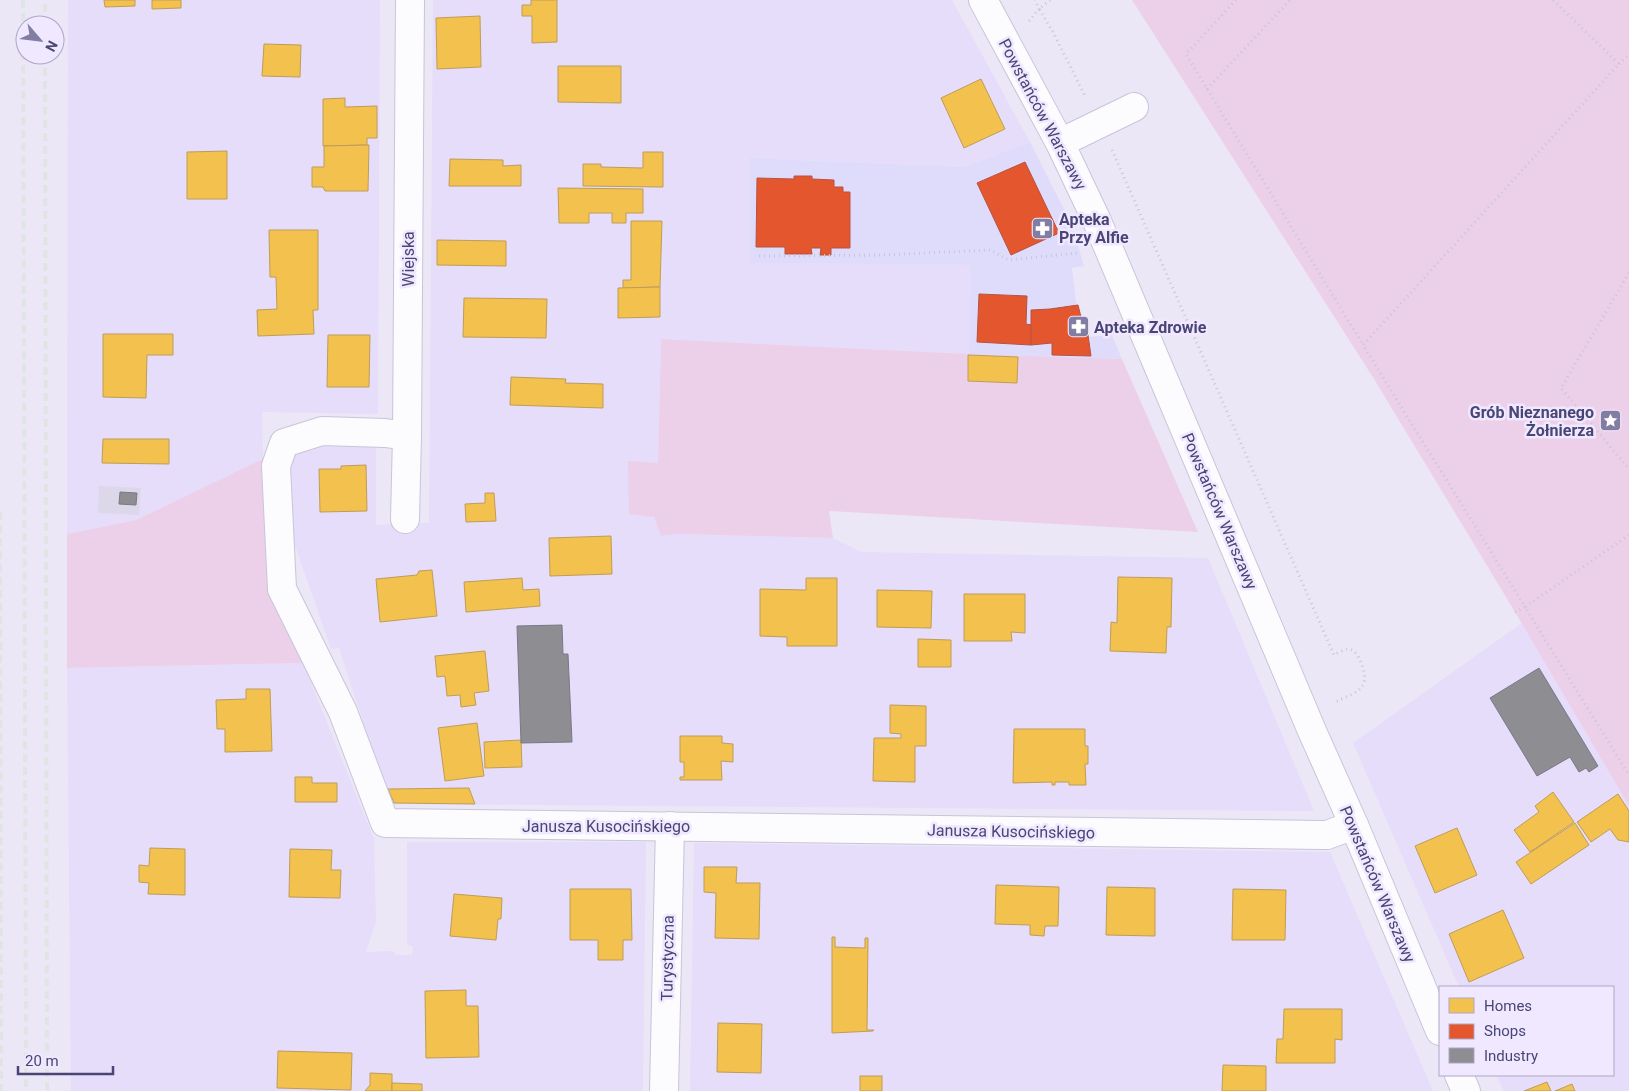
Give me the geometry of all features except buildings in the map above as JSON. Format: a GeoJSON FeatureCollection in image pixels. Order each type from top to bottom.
{"type":"FeatureCollection","features":[{"type":"Feature","properties":{"kind":"street","name":"Wiejska"},"geometry":{"type":"LineString","coordinates":[[405,519],[410,0]]}},
{"type":"Feature","properties":{"kind":"street","name":"Powstańców Warszawy"},"geometry":{"type":"LineString","coordinates":[[989,2],[1100,227],[1439,1028]]}},
{"type":"Feature","properties":{"kind":"street"},"geometry":{"type":"LineString","coordinates":[[1060,143],[1134,107]]}},
{"type":"Feature","properties":{"kind":"street","name":"Janusza Kusocińskiego"},"geometry":{"type":"LineString","coordinates":[[407,436],[385,433],[322,431],[284,443],[276,466],[282,589],[343,712],[384,823],[1322,835],[1354,825]]}},
{"type":"Feature","properties":{"kind":"street","name":"Turystyczna"},"geometry":{"type":"LineString","coordinates":[[664,1091],[670,826]]}},
{"type":"Feature","properties":{"kind":"street"},"geometry":{"type":"LineString","coordinates":[[1459,1076],[1466,1091]]}},
{"type":"Feature","properties":{"kind":"path"},"geometry":{"type":"LineString","coordinates":[[1050,0],[1039,9],[1053,32],[1099,124],[1334,655],[1347,649],[1353,650],[1357,654],[1366,676],[1364,684],[1359,690],[1337,701],[1329,701]]}},
{"type":"Feature","properties":{"kind":"path"},"geometry":{"type":"LineString","coordinates":[[1236,0],[1186,54],[1363,345],[1629,775]]}},
{"type":"Feature","properties":{"kind":"path"},"geometry":{"type":"LineString","coordinates":[[1207,89],[1290,0]]}},
{"type":"Feature","properties":{"kind":"path"},"geometry":{"type":"LineString","coordinates":[[1553,0],[1619,64]]}},
{"type":"Feature","properties":{"kind":"path"},"geometry":{"type":"LineString","coordinates":[[1363,345],[1629,54]]}},
{"type":"Feature","properties":{"kind":"path"},"geometry":{"type":"LineString","coordinates":[[759,256],[882,255],[991,250],[1008,260],[1081,252]]}},
{"type":"Feature","properties":{"kind":"path"},"geometry":{"type":"LineString","coordinates":[[1629,273],[1561,388],[1629,469]]}},
{"type":"Feature","properties":{"kind":"path"},"geometry":{"type":"LineString","coordinates":[[1515,612],[1629,535]]}},
{"type":"Feature","properties":{"kind":"shaded area"},"geometry":{"type":"Polygon","coordinates":[[[68,0],[380,0],[378,414],[262,412],[263,459],[136,520],[67,534],[68,0]]]}},
{"type":"Feature","properties":{"kind":"shaded area"},"geometry":{"type":"Polygon","coordinates":[[[433,0],[952,0],[1030,142],[964,167],[751,158],[749,263],[971,265],[969,354],[661,339],[658,463],[654,517],[661,536],[678,534],[833,538],[861,552],[1208,558],[1314,811],[394,804],[360,726],[363,722],[339,648],[331,649],[290,531],[286,466],[301,444],[376,436],[376,525],[429,523],[433,0]]]}},
{"type":"Feature","properties":{"kind":"shaded area"},"geometry":{"type":"Polygon","coordinates":[[[1132,0],[1629,0],[1629,806],[1515,612],[1374,379],[1132,0]]]}},
{"type":"Feature","properties":{"kind":"shaded area"},"geometry":{"type":"Polygon","coordinates":[[[1030,142],[1072,225],[1084,266],[1072,268],[1076,302],[1087,337],[1112,335],[1122,359],[969,354],[971,265],[749,263],[750,158],[964,167],[1030,142]]]}},
{"type":"Feature","properties":{"kind":"shaded area"},"geometry":{"type":"Polygon","coordinates":[[[661,339],[969,354],[1122,359],[1198,532],[829,511],[833,538],[678,534],[661,536],[654,517],[629,514],[628,461],[658,463],[661,339]]]}},
{"type":"Feature","properties":{"kind":"shaded area"},"geometry":{"type":"Polygon","coordinates":[[[263,459],[266,539],[276,597],[303,663],[67,668],[67,534],[136,520],[263,459]]]}},
{"type":"Feature","properties":{"kind":"shaded area"},"geometry":{"type":"Polygon","coordinates":[[[99,486],[141,488],[139,515],[98,513],[99,486]]]}},
{"type":"Feature","properties":{"kind":"shaded area"},"geometry":{"type":"Polygon","coordinates":[[[1522,623],[1629,806],[1629,1091],[1504,1091],[1496,1076],[1614,1076],[1614,986],[1459,986],[1353,743],[1522,623]]]}},
{"type":"Feature","properties":{"kind":"shaded area"},"geometry":{"type":"Polygon","coordinates":[[[303,663],[374,839],[376,922],[366,952],[393,951],[396,955],[412,955],[413,947],[407,944],[407,842],[646,842],[643,1091],[71,1091],[67,668],[303,663]]]}},
{"type":"Feature","properties":{"kind":"shaded area"},"geometry":{"type":"Polygon","coordinates":[[[694,843],[1330,852],[1433,1091],[690,1091],[694,843]]]}},
{"type":"Feature","properties":{"kind":"railway"},"geometry":{"type":"LineString","coordinates":[[23,0],[26,1091]]}},
{"type":"Feature","properties":{"kind":"railway"},"geometry":{"type":"LineString","coordinates":[[45,0],[45,15]]}},
{"type":"Feature","properties":{"kind":"railway"},"geometry":{"type":"LineString","coordinates":[[45,65],[47,1091]]}},
{"type":"Feature","properties":{"kind":"railway"},"geometry":{"type":"LineString","coordinates":[[0,512],[1,1091]]}},
{"type":"Feature","properties":{"kind":"place","name":"Apteka Przy Alfie"},"geometry":{"type":"Point","coordinates":[1043,228]}},
{"type":"Feature","properties":{"kind":"place","name":"Apteka Zdrowie"},"geometry":{"type":"Point","coordinates":[1078,327]}},
{"type":"Feature","properties":{"kind":"place","name":"Grób Nieznanego Żołnierza"},"geometry":{"type":"Point","coordinates":[1610,421]}}]}
